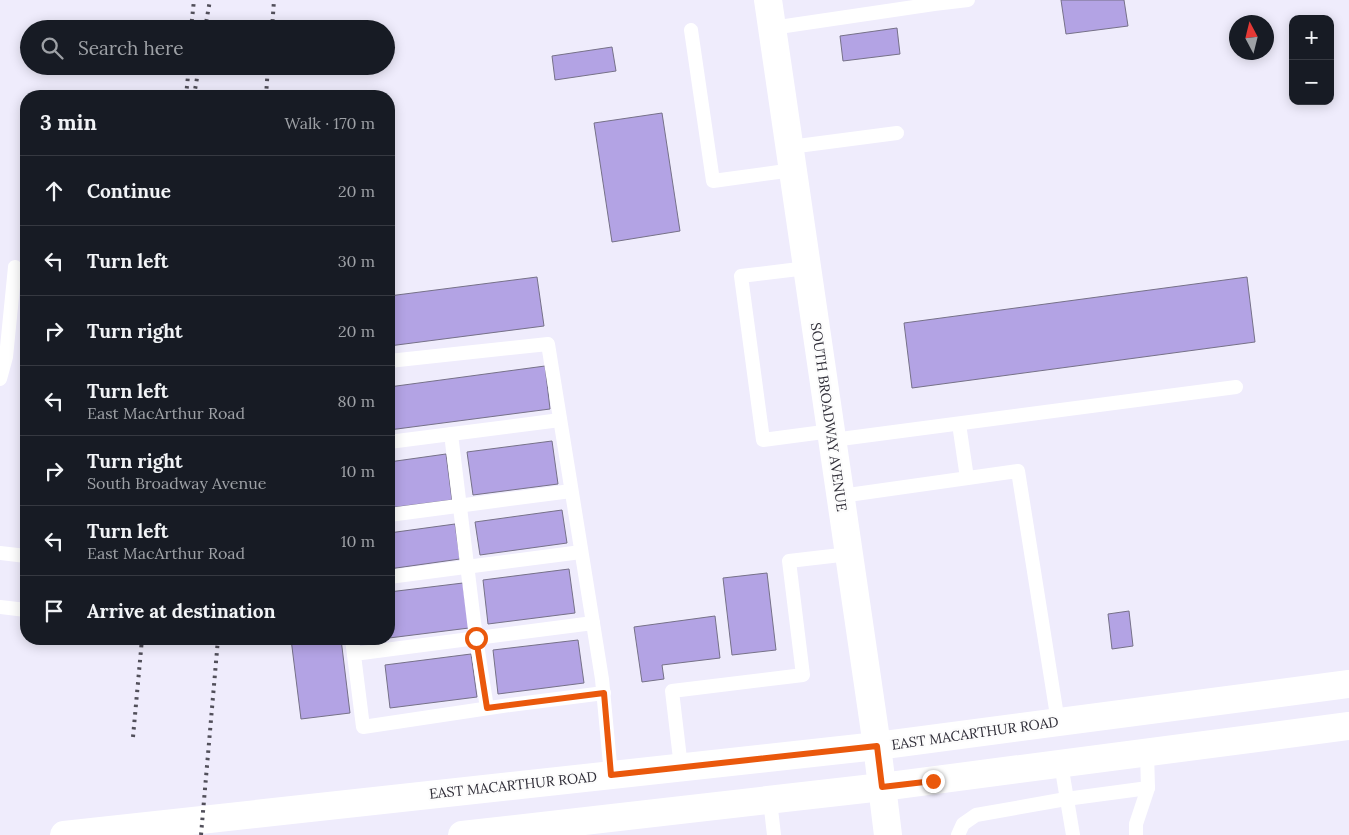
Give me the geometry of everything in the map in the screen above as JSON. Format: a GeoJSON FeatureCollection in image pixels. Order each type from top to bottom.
{"type":"FeatureCollection","features":[{"type":"Feature","properties":{"kind":"street","name":"SOUTH BROADWAY AVENUE"},"geometry":{"type":"LineString","coordinates":[[768,0],[877,746],[888,835]]}},
{"type":"Feature","properties":{"kind":"street","name":"EAST MACARTHUR ROAD"},"geometry":{"type":"LineString","coordinates":[[64,835],[877,746],[1349,684]]}},
{"type":"Feature","properties":{"kind":"street"},"geometry":{"type":"LineString","coordinates":[[462,835],[882,787],[1349,726]]}},
{"type":"Feature","properties":{"kind":"lane"},"geometry":{"type":"LineString","coordinates":[[772,28],[882,6],[968,0]]}},
{"type":"Feature","properties":{"kind":"lane"},"geometry":{"type":"LineString","coordinates":[[691,30],[713,181],[791,159],[897,133]]}},
{"type":"Feature","properties":{"kind":"lane"},"geometry":{"type":"LineString","coordinates":[[0,379],[6,357],[15,267]]}},
{"type":"Feature","properties":{"kind":"lane"},"geometry":{"type":"LineString","coordinates":[[807,268],[741,276],[763,440],[832,436],[959,424],[1236,387]]}},
{"type":"Feature","properties":{"kind":"lane"},"geometry":{"type":"LineString","coordinates":[[395,360],[548,344],[604,693],[611,775]]}},
{"type":"Feature","properties":{"kind":"lane"},"geometry":{"type":"LineString","coordinates":[[395,441],[560,420]]}},
{"type":"Feature","properties":{"kind":"lane"},"geometry":{"type":"LineString","coordinates":[[959,424],[967,478]]}},
{"type":"Feature","properties":{"kind":"lane"},"geometry":{"type":"LineString","coordinates":[[451,434],[476,638],[487,708]]}},
{"type":"Feature","properties":{"kind":"lane"},"geometry":{"type":"LineString","coordinates":[[841,496],[1018,471],[1058,722]]}},
{"type":"Feature","properties":{"kind":"lane"},"geometry":{"type":"LineString","coordinates":[[395,514],[571,491]]}},
{"type":"Feature","properties":{"kind":"lane"},"geometry":{"type":"LineString","coordinates":[[395,576],[581,552]]}},
{"type":"Feature","properties":{"kind":"lane"},"geometry":{"type":"LineString","coordinates":[[0,553],[20,555]]}},
{"type":"Feature","properties":{"kind":"lane"},"geometry":{"type":"LineString","coordinates":[[681,767],[672,691],[804,675],[790,561],[849,554]]}},
{"type":"Feature","properties":{"kind":"lane"},"geometry":{"type":"LineString","coordinates":[[0,607],[20,609]]}},
{"type":"Feature","properties":{"kind":"lane"},"geometry":{"type":"LineString","coordinates":[[354,654],[593,623]]}},
{"type":"Feature","properties":{"kind":"lane"},"geometry":{"type":"LineString","coordinates":[[353,645],[363,726],[604,693]]}},
{"type":"Feature","properties":{"kind":"lane"},"geometry":{"type":"LineString","coordinates":[[1136,835],[1136,824],[1148,788],[1147,752]]}},
{"type":"Feature","properties":{"kind":"lane"},"geometry":{"type":"LineString","coordinates":[[1061,764],[1073,835]]}},
{"type":"Feature","properties":{"kind":"lane"},"geometry":{"type":"LineString","coordinates":[[958,835],[963,824],[976,814],[1148,788]]}},
{"type":"Feature","properties":{"kind":"lane"},"geometry":{"type":"LineString","coordinates":[[770,800],[774,835]]}},
{"type":"Feature","properties":{"kind":"building"},"geometry":{"type":"Polygon","coordinates":[[[1061,0],[1124,0],[1128,26],[1066,34],[1061,0]]]}},
{"type":"Feature","properties":{"kind":"building"},"geometry":{"type":"Polygon","coordinates":[[[897,28],[900,54],[843,61],[840,36],[897,28]]]}},
{"type":"Feature","properties":{"kind":"building"},"geometry":{"type":"Polygon","coordinates":[[[612,47],[616,71],[555,80],[552,56],[612,47]]]}},
{"type":"Feature","properties":{"kind":"building"},"geometry":{"type":"Polygon","coordinates":[[[662,113],[680,231],[612,242],[594,123],[662,113]]]}},
{"type":"Feature","properties":{"kind":"building"},"geometry":{"type":"Polygon","coordinates":[[[537,277],[544,326],[395,345],[395,295],[537,277]]]}},
{"type":"Feature","properties":{"kind":"building"},"geometry":{"type":"Polygon","coordinates":[[[1247,277],[1255,342],[912,388],[904,323],[1247,277]]]}},
{"type":"Feature","properties":{"kind":"building"},"geometry":{"type":"Polygon","coordinates":[[[545,366],[550,409],[395,429],[395,386],[545,366]]]}},
{"type":"Feature","properties":{"kind":"building"},"geometry":{"type":"Polygon","coordinates":[[[552,441],[558,484],[473,495],[467,452],[552,441]]]}},
{"type":"Feature","properties":{"kind":"building"},"geometry":{"type":"Polygon","coordinates":[[[446,454],[452,500],[395,507],[395,461],[446,454]]]}},
{"type":"Feature","properties":{"kind":"building"},"geometry":{"type":"Polygon","coordinates":[[[562,510],[567,543],[480,555],[475,522],[562,510]]]}},
{"type":"Feature","properties":{"kind":"building"},"geometry":{"type":"Polygon","coordinates":[[[455,524],[460,559],[395,568],[395,532],[455,524]]]}},
{"type":"Feature","properties":{"kind":"building"},"geometry":{"type":"Polygon","coordinates":[[[569,569],[575,613],[488,624],[483,580],[569,569]]]}},
{"type":"Feature","properties":{"kind":"building"},"geometry":{"type":"Polygon","coordinates":[[[767,573],[776,650],[732,655],[723,578],[767,573]]]}},
{"type":"Feature","properties":{"kind":"building"},"geometry":{"type":"Polygon","coordinates":[[[463,583],[469,628],[395,637],[395,591],[463,583]]]}},
{"type":"Feature","properties":{"kind":"building"},"geometry":{"type":"Polygon","coordinates":[[[1129,611],[1133,646],[1112,649],[1108,614],[1129,611]]]}},
{"type":"Feature","properties":{"kind":"building"},"geometry":{"type":"Polygon","coordinates":[[[715,616],[720,658],[662,665],[664,679],[642,682],[634,627],[715,616]]]}},
{"type":"Feature","properties":{"kind":"building"},"geometry":{"type":"Polygon","coordinates":[[[578,640],[584,683],[498,694],[493,650],[578,640]]]}},
{"type":"Feature","properties":{"kind":"building"},"geometry":{"type":"Polygon","coordinates":[[[292,645],[342,645],[350,713],[301,719],[292,645]]]}},
{"type":"Feature","properties":{"kind":"building"},"geometry":{"type":"Polygon","coordinates":[[[471,654],[477,697],[390,708],[385,665],[471,654]]]}},
{"type":"Feature","properties":{"kind":"railway"},"geometry":{"type":"LineString","coordinates":[[192,20],[194,0]]}},
{"type":"Feature","properties":{"kind":"railway"},"geometry":{"type":"LineString","coordinates":[[207,20],[210,0]]}},
{"type":"Feature","properties":{"kind":"railway"},"geometry":{"type":"LineString","coordinates":[[273,20],[274,0]]}},
{"type":"Feature","properties":{"kind":"railway"},"geometry":{"type":"LineString","coordinates":[[187,90],[188,75]]}},
{"type":"Feature","properties":{"kind":"railway"},"geometry":{"type":"LineString","coordinates":[[195,90],[198,75]]}},
{"type":"Feature","properties":{"kind":"railway"},"geometry":{"type":"LineString","coordinates":[[266,90],[267,75]]}},
{"type":"Feature","properties":{"kind":"railway"},"geometry":{"type":"LineString","coordinates":[[133,737],[141,645]]}},
{"type":"Feature","properties":{"kind":"railway"},"geometry":{"type":"LineString","coordinates":[[201,835],[217,645]]}},
{"type":"Feature","properties":{"kind":"route"},"geometry":{"type":"LineString","coordinates":[[476,638],[487,708],[604,693],[611,775],[877,746],[882,787],[933,781]]}}]}
